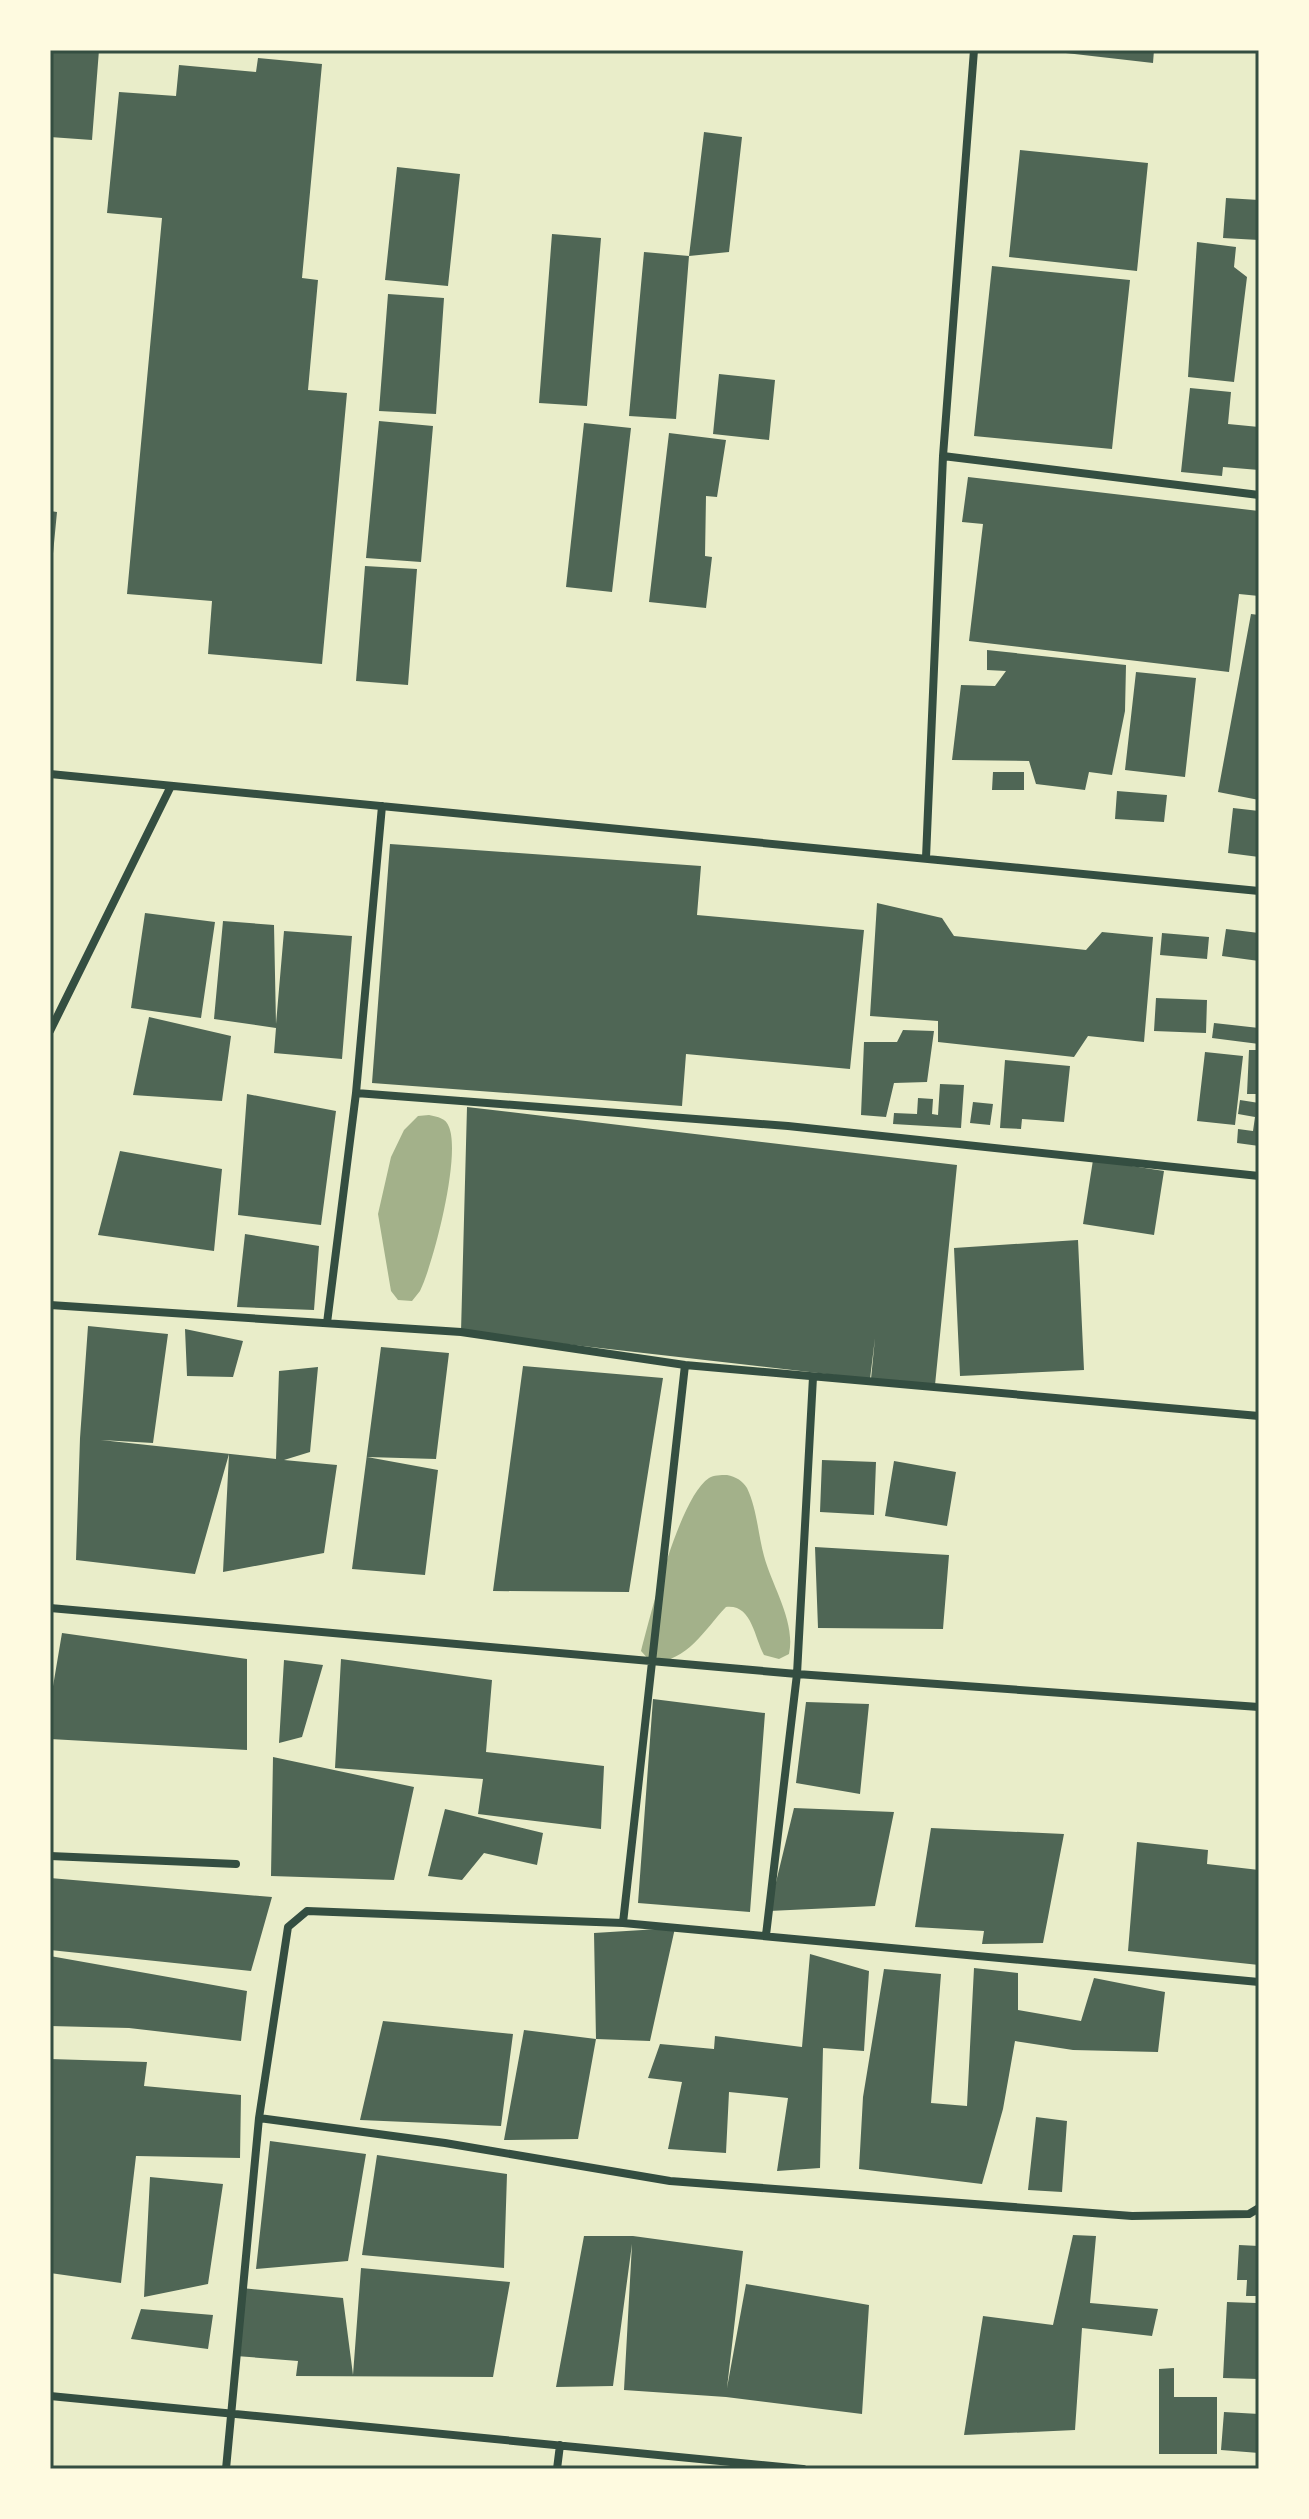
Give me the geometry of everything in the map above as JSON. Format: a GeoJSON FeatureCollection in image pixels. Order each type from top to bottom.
{"type":"FeatureCollection","features":[{"type":"Feature","properties":{"kind":"street"},"geometry":{"type":"LineString","coordinates":[[926,858],[943,456],[972,50]]}},
{"type":"Feature","properties":{"kind":"street"},"geometry":{"type":"LineString","coordinates":[[943,456],[1259,495]]}},
{"type":"Feature","properties":{"kind":"street"},"geometry":{"type":"LineString","coordinates":[[50,774],[1259,891]]}},
{"type":"Feature","properties":{"kind":"street"},"geometry":{"type":"LineString","coordinates":[[50,1031],[171,786]]}},
{"type":"Feature","properties":{"kind":"street"},"geometry":{"type":"LineString","coordinates":[[327,1323],[356,1093],[382,806]]}},
{"type":"Feature","properties":{"kind":"street"},"geometry":{"type":"LineString","coordinates":[[356,1093],[788,1126],[1259,1176]]}},
{"type":"Feature","properties":{"kind":"street"},"geometry":{"type":"LineString","coordinates":[[50,1305],[461,1332],[685,1365],[1259,1416]]}},
{"type":"Feature","properties":{"kind":"street"},"geometry":{"type":"LineString","coordinates":[[623,1923],[685,1365]]}},
{"type":"Feature","properties":{"kind":"street"},"geometry":{"type":"LineString","coordinates":[[766,1935],[797,1674],[813,1377]]}},
{"type":"Feature","properties":{"kind":"street"},"geometry":{"type":"LineString","coordinates":[[50,1608],[797,1674],[1259,1707]]}},
{"type":"Feature","properties":{"kind":"street"},"geometry":{"type":"LineString","coordinates":[[50,1856],[236,1864]]}},
{"type":"Feature","properties":{"kind":"street"},"geometry":{"type":"LineString","coordinates":[[226,2469],[259,2118],[288,1927],[307,1911],[623,1923],[1259,1982]]}},
{"type":"Feature","properties":{"kind":"street"},"geometry":{"type":"LineString","coordinates":[[259,2118],[445,2143],[670,2181],[1132,2216],[1249,2214],[1259,2208]]}},
{"type":"Feature","properties":{"kind":"street"},"geometry":{"type":"LineString","coordinates":[[50,2396],[803,2469]]}},
{"type":"Feature","properties":{"kind":"street"},"geometry":{"type":"LineString","coordinates":[[557,2469],[560,2445]]}},
{"type":"Feature","properties":{"kind":"shaded area"},"geometry":{"type":"Polygon","coordinates":[[[429,1115],[444,1120],[449,1127],[452,1161],[449,1184],[432,1257],[420,1291],[412,1301],[398,1300],[391,1291],[378,1214],[391,1157],[404,1130],[418,1116],[429,1115]]]}},
{"type":"Feature","properties":{"kind":"shaded area"},"geometry":{"type":"Polygon","coordinates":[[[727,1475],[741,1481],[750,1496],[764,1556],[789,1629],[789,1654],[779,1659],[764,1655],[747,1616],[735,1607],[726,1607],[685,1651],[664,1661],[651,1662],[641,1651],[677,1532],[698,1490],[709,1478],[727,1475]]]}},
{"type":"Feature","properties":{"kind":"building"},"geometry":{"type":"Polygon","coordinates":[[[50,50],[99,50],[92,140],[50,137],[50,50]]]}},
{"type":"Feature","properties":{"kind":"building"},"geometry":{"type":"Polygon","coordinates":[[[1057,50],[1154,50],[1153,63],[1057,50]]]}},
{"type":"Feature","properties":{"kind":"building"},"geometry":{"type":"Polygon","coordinates":[[[258,58],[322,64],[302,278],[318,280],[308,390],[347,393],[322,664],[208,654],[212,601],[127,594],[162,218],[107,213],[119,92],[176,96],[179,65],[256,72],[258,58]]]}},
{"type":"Feature","properties":{"kind":"building"},"geometry":{"type":"Polygon","coordinates":[[[704,132],[742,137],[729,252],[689,256],[704,132]]]}},
{"type":"Feature","properties":{"kind":"building"},"geometry":{"type":"Polygon","coordinates":[[[1020,150],[1148,163],[1137,271],[1009,257],[1020,150]]]}},
{"type":"Feature","properties":{"kind":"building"},"geometry":{"type":"Polygon","coordinates":[[[397,167],[460,174],[448,286],[385,280],[397,167]]]}},
{"type":"Feature","properties":{"kind":"building"},"geometry":{"type":"Polygon","coordinates":[[[1226,198],[1259,200],[1259,240],[1223,238],[1226,198]]]}},
{"type":"Feature","properties":{"kind":"building"},"geometry":{"type":"Polygon","coordinates":[[[552,234],[601,238],[587,406],[539,403],[552,234]]]}},
{"type":"Feature","properties":{"kind":"building"},"geometry":{"type":"Polygon","coordinates":[[[1197,242],[1236,247],[1234,267],[1247,277],[1234,382],[1188,377],[1197,242]]]}},
{"type":"Feature","properties":{"kind":"building"},"geometry":{"type":"Polygon","coordinates":[[[644,252],[689,256],[676,419],[629,416],[644,252]]]}},
{"type":"Feature","properties":{"kind":"building"},"geometry":{"type":"Polygon","coordinates":[[[992,266],[1130,280],[1112,449],[974,436],[992,266]]]}},
{"type":"Feature","properties":{"kind":"building"},"geometry":{"type":"Polygon","coordinates":[[[388,294],[444,298],[436,414],[379,411],[388,294]]]}},
{"type":"Feature","properties":{"kind":"building"},"geometry":{"type":"Polygon","coordinates":[[[719,374],[775,380],[769,440],[713,434],[719,374]]]}},
{"type":"Feature","properties":{"kind":"building"},"geometry":{"type":"Polygon","coordinates":[[[1190,388],[1231,392],[1228,424],[1259,427],[1259,470],[1223,467],[1222,476],[1181,472],[1190,388]]]}},
{"type":"Feature","properties":{"kind":"building"},"geometry":{"type":"Polygon","coordinates":[[[379,421],[433,426],[421,562],[366,558],[379,421]]]}},
{"type":"Feature","properties":{"kind":"building"},"geometry":{"type":"Polygon","coordinates":[[[584,423],[631,428],[612,592],[566,587],[584,423]]]}},
{"type":"Feature","properties":{"kind":"building"},"geometry":{"type":"Polygon","coordinates":[[[669,433],[726,440],[717,497],[706,496],[705,556],[712,557],[706,608],[649,602],[669,433]]]}},
{"type":"Feature","properties":{"kind":"building"},"geometry":{"type":"Polygon","coordinates":[[[968,477],[1259,511],[1259,596],[1239,594],[1229,672],[969,641],[983,524],[962,522],[968,477]]]}},
{"type":"Feature","properties":{"kind":"building"},"geometry":{"type":"Polygon","coordinates":[[[50,511],[57,512],[52,564],[50,564],[50,511]]]}},
{"type":"Feature","properties":{"kind":"building"},"geometry":{"type":"Polygon","coordinates":[[[365,566],[417,569],[408,685],[356,681],[365,566]]]}},
{"type":"Feature","properties":{"kind":"building"},"geometry":{"type":"Polygon","coordinates":[[[1251,614],[1259,615],[1259,800],[1218,792],[1251,614]]]}},
{"type":"Feature","properties":{"kind":"building"},"geometry":{"type":"Polygon","coordinates":[[[987,650],[1126,665],[1125,711],[1112,775],[1089,772],[1085,790],[1036,784],[1029,761],[952,760],[961,685],[995,686],[1006,671],[987,670],[987,650]]]}},
{"type":"Feature","properties":{"kind":"building"},"geometry":{"type":"Polygon","coordinates":[[[1136,672],[1196,678],[1185,777],[1125,770],[1136,672]]]}},
{"type":"Feature","properties":{"kind":"building"},"geometry":{"type":"Polygon","coordinates":[[[993,772],[1024,772],[1024,790],[992,790],[993,772]]]}},
{"type":"Feature","properties":{"kind":"building"},"geometry":{"type":"Polygon","coordinates":[[[1117,791],[1167,795],[1164,822],[1115,819],[1117,791]]]}},
{"type":"Feature","properties":{"kind":"building"},"geometry":{"type":"Polygon","coordinates":[[[1233,808],[1259,811],[1259,857],[1228,853],[1233,808]]]}},
{"type":"Feature","properties":{"kind":"building"},"geometry":{"type":"Polygon","coordinates":[[[390,844],[701,866],[697,915],[864,930],[850,1069],[686,1054],[682,1106],[372,1083],[390,844]]]}},
{"type":"Feature","properties":{"kind":"building"},"geometry":{"type":"Polygon","coordinates":[[[877,903],[942,918],[954,936],[1086,950],[1102,932],[1153,937],[1144,1042],[1088,1036],[1074,1057],[938,1042],[938,1021],[870,1016],[877,903]]]}},
{"type":"Feature","properties":{"kind":"building"},"geometry":{"type":"Polygon","coordinates":[[[145,913],[215,922],[201,1018],[131,1008],[145,913]]]}},
{"type":"Feature","properties":{"kind":"building"},"geometry":{"type":"Polygon","coordinates":[[[223,921],[274,925],[276,1024],[284,931],[352,936],[342,1059],[274,1053],[276,1028],[214,1019],[223,921]]]}},
{"type":"Feature","properties":{"kind":"building"},"geometry":{"type":"Polygon","coordinates":[[[1226,929],[1259,933],[1259,961],[1222,956],[1226,929]]]}},
{"type":"Feature","properties":{"kind":"building"},"geometry":{"type":"Polygon","coordinates":[[[1162,933],[1209,937],[1207,959],[1160,955],[1162,933]]]}},
{"type":"Feature","properties":{"kind":"building"},"geometry":{"type":"Polygon","coordinates":[[[1156,998],[1207,1000],[1206,1033],[1154,1031],[1156,998]]]}},
{"type":"Feature","properties":{"kind":"building"},"geometry":{"type":"Polygon","coordinates":[[[149,1017],[231,1036],[222,1101],[133,1095],[149,1017]]]}},
{"type":"Feature","properties":{"kind":"building"},"geometry":{"type":"Polygon","coordinates":[[[1214,1023],[1259,1028],[1259,1044],[1212,1038],[1214,1023]]]}},
{"type":"Feature","properties":{"kind":"building"},"geometry":{"type":"Polygon","coordinates":[[[903,1030],[934,1031],[927,1082],[894,1083],[886,1117],[861,1115],[864,1042],[897,1042],[903,1030]]]}},
{"type":"Feature","properties":{"kind":"building"},"geometry":{"type":"Polygon","coordinates":[[[1249,1050],[1259,1050],[1259,1094],[1247,1094],[1249,1050]]]}},
{"type":"Feature","properties":{"kind":"building"},"geometry":{"type":"Polygon","coordinates":[[[1205,1052],[1243,1056],[1235,1125],[1197,1121],[1205,1052]]]}},
{"type":"Feature","properties":{"kind":"building"},"geometry":{"type":"Polygon","coordinates":[[[1005,1060],[1070,1066],[1064,1122],[1022,1119],[1021,1129],[1000,1128],[1005,1060]]]}},
{"type":"Feature","properties":{"kind":"building"},"geometry":{"type":"Polygon","coordinates":[[[940,1084],[964,1085],[961,1128],[893,1124],[894,1113],[917,1114],[918,1098],[933,1099],[932,1114],[938,1115],[940,1084]]]}},
{"type":"Feature","properties":{"kind":"building"},"geometry":{"type":"Polygon","coordinates":[[[247,1094],[336,1111],[321,1225],[238,1215],[247,1094]]]}},
{"type":"Feature","properties":{"kind":"building"},"geometry":{"type":"Polygon","coordinates":[[[1240,1100],[1259,1103],[1259,1146],[1237,1143],[1238,1129],[1253,1131],[1255,1117],[1238,1114],[1240,1100]]]}},
{"type":"Feature","properties":{"kind":"building"},"geometry":{"type":"Polygon","coordinates":[[[973,1102],[993,1104],[990,1125],[970,1123],[973,1102]]]}},
{"type":"Feature","properties":{"kind":"building"},"geometry":{"type":"Polygon","coordinates":[[[467,1107],[957,1165],[935,1385],[871,1379],[875,1338],[870,1379],[461,1332],[467,1107]]]}},
{"type":"Feature","properties":{"kind":"building"},"geometry":{"type":"Polygon","coordinates":[[[120,1151],[222,1169],[214,1251],[98,1235],[120,1151]]]}},
{"type":"Feature","properties":{"kind":"building"},"geometry":{"type":"Polygon","coordinates":[[[1093,1160],[1164,1171],[1154,1235],[1083,1224],[1093,1160]]]}},
{"type":"Feature","properties":{"kind":"building"},"geometry":{"type":"Polygon","coordinates":[[[245,1234],[319,1246],[314,1310],[237,1307],[245,1234]]]}},
{"type":"Feature","properties":{"kind":"building"},"geometry":{"type":"Polygon","coordinates":[[[1078,1240],[1084,1370],[960,1376],[954,1248],[1078,1240]]]}},
{"type":"Feature","properties":{"kind":"building"},"geometry":{"type":"Polygon","coordinates":[[[88,1326],[168,1334],[153,1443],[101,1440],[276,1459],[279,1371],[318,1367],[310,1452],[284,1460],[337,1465],[324,1553],[223,1572],[229,1454],[195,1574],[76,1560],[88,1326]]]}},
{"type":"Feature","properties":{"kind":"building"},"geometry":{"type":"Polygon","coordinates":[[[185,1329],[243,1341],[233,1377],[187,1376],[185,1329]]]}},
{"type":"Feature","properties":{"kind":"building"},"geometry":{"type":"Polygon","coordinates":[[[381,1347],[449,1353],[436,1459],[367,1457],[438,1470],[425,1575],[352,1569],[381,1347]]]}},
{"type":"Feature","properties":{"kind":"building"},"geometry":{"type":"Polygon","coordinates":[[[523,1366],[663,1378],[629,1592],[493,1591],[523,1366]]]}},
{"type":"Feature","properties":{"kind":"building"},"geometry":{"type":"Polygon","coordinates":[[[822,1460],[876,1462],[874,1515],[820,1512],[822,1460]]]}},
{"type":"Feature","properties":{"kind":"building"},"geometry":{"type":"Polygon","coordinates":[[[894,1461],[956,1472],[947,1526],[885,1516],[894,1461]]]}},
{"type":"Feature","properties":{"kind":"building"},"geometry":{"type":"Polygon","coordinates":[[[815,1547],[949,1555],[943,1629],[818,1628],[815,1547]]]}},
{"type":"Feature","properties":{"kind":"building"},"geometry":{"type":"Polygon","coordinates":[[[62,1633],[247,1659],[247,1750],[50,1739],[50,1704],[62,1633]]]}},
{"type":"Feature","properties":{"kind":"building"},"geometry":{"type":"Polygon","coordinates":[[[341,1659],[492,1680],[486,1752],[604,1766],[601,1829],[478,1814],[483,1779],[335,1768],[341,1659]]]}},
{"type":"Feature","properties":{"kind":"building"},"geometry":{"type":"Polygon","coordinates":[[[284,1660],[323,1665],[302,1737],[279,1743],[284,1660]]]}},
{"type":"Feature","properties":{"kind":"building"},"geometry":{"type":"Polygon","coordinates":[[[653,1699],[765,1713],[750,1912],[638,1903],[653,1699]]]}},
{"type":"Feature","properties":{"kind":"building"},"geometry":{"type":"Polygon","coordinates":[[[806,1702],[869,1704],[860,1794],[796,1783],[806,1702]]]}},
{"type":"Feature","properties":{"kind":"building"},"geometry":{"type":"Polygon","coordinates":[[[273,1757],[414,1787],[394,1880],[271,1876],[273,1757]]]}},
{"type":"Feature","properties":{"kind":"building"},"geometry":{"type":"Polygon","coordinates":[[[794,1808],[894,1812],[875,1906],[769,1911],[794,1808]]]}},
{"type":"Feature","properties":{"kind":"building"},"geometry":{"type":"Polygon","coordinates":[[[445,1809],[543,1833],[537,1865],[484,1853],[462,1880],[428,1876],[445,1809]]]}},
{"type":"Feature","properties":{"kind":"building"},"geometry":{"type":"Polygon","coordinates":[[[931,1828],[1064,1834],[1043,1943],[982,1944],[984,1931],[915,1927],[931,1828]]]}},
{"type":"Feature","properties":{"kind":"building"},"geometry":{"type":"Polygon","coordinates":[[[1137,1842],[1208,1850],[1207,1864],[1259,1870],[1259,1965],[1128,1951],[1137,1842]]]}},
{"type":"Feature","properties":{"kind":"building"},"geometry":{"type":"Polygon","coordinates":[[[50,1878],[272,1897],[251,1971],[50,1950],[50,1878]]]}},
{"type":"Feature","properties":{"kind":"building"},"geometry":{"type":"Polygon","coordinates":[[[675,1928],[650,2041],[596,2039],[594,1933],[675,1928]]]}},
{"type":"Feature","properties":{"kind":"building"},"geometry":{"type":"Polygon","coordinates":[[[810,1954],[869,1971],[864,2051],[823,2048],[820,2168],[777,2171],[788,2098],[729,2092],[726,2153],[668,2149],[682,2082],[648,2078],[660,2044],[714,2049],[715,2036],[802,2047],[810,1954]]]}},
{"type":"Feature","properties":{"kind":"building"},"geometry":{"type":"Polygon","coordinates":[[[50,1956],[247,1991],[241,2041],[129,2028],[50,2026],[50,1956]]]}},
{"type":"Feature","properties":{"kind":"building"},"geometry":{"type":"Polygon","coordinates":[[[974,1968],[1018,1973],[1018,2010],[1081,2021],[1094,1978],[1165,1992],[1158,2052],[1073,2050],[1015,2041],[1003,2109],[982,2184],[859,2169],[863,2097],[884,1969],[941,1974],[931,2103],[967,2106],[974,1968]]]}},
{"type":"Feature","properties":{"kind":"building"},"geometry":{"type":"Polygon","coordinates":[[[383,2021],[513,2034],[501,2126],[360,2120],[383,2021]]]}},
{"type":"Feature","properties":{"kind":"building"},"geometry":{"type":"Polygon","coordinates":[[[524,2030],[596,2039],[578,2139],[504,2140],[524,2030]]]}},
{"type":"Feature","properties":{"kind":"building"},"geometry":{"type":"Polygon","coordinates":[[[50,2059],[147,2062],[144,2086],[241,2095],[240,2158],[136,2156],[121,2283],[50,2273],[50,2059]]]}},
{"type":"Feature","properties":{"kind":"building"},"geometry":{"type":"Polygon","coordinates":[[[1036,2117],[1067,2121],[1062,2192],[1028,2190],[1036,2117]]]}},
{"type":"Feature","properties":{"kind":"building"},"geometry":{"type":"Polygon","coordinates":[[[270,2141],[366,2154],[348,2261],[256,2269],[270,2141]]]}},
{"type":"Feature","properties":{"kind":"building"},"geometry":{"type":"Polygon","coordinates":[[[377,2155],[507,2174],[504,2268],[362,2255],[377,2155]]]}},
{"type":"Feature","properties":{"kind":"building"},"geometry":{"type":"Polygon","coordinates":[[[150,2177],[223,2184],[208,2284],[144,2297],[150,2177]]]}},
{"type":"Feature","properties":{"kind":"building"},"geometry":{"type":"Polygon","coordinates":[[[1073,2235],[1096,2236],[1090,2303],[1158,2309],[1152,2336],[1082,2328],[1075,2430],[964,2435],[983,2316],[1053,2325],[1073,2235]]]}},
{"type":"Feature","properties":{"kind":"building"},"geometry":{"type":"Polygon","coordinates":[[[584,2236],[633,2236],[743,2251],[727,2388],[746,2284],[869,2305],[862,2414],[726,2397],[624,2390],[632,2244],[613,2386],[556,2387],[584,2236]]]}},
{"type":"Feature","properties":{"kind":"building"},"geometry":{"type":"Polygon","coordinates":[[[1239,2245],[1259,2246],[1259,2379],[1223,2378],[1227,2302],[1256,2303],[1256,2296],[1246,2296],[1247,2280],[1237,2280],[1239,2245]]]}},
{"type":"Feature","properties":{"kind":"building"},"geometry":{"type":"Polygon","coordinates":[[[361,2268],[510,2282],[493,2377],[296,2376],[298,2361],[236,2356],[242,2288],[343,2298],[353,2375],[361,2268]]]}},
{"type":"Feature","properties":{"kind":"building"},"geometry":{"type":"Polygon","coordinates":[[[141,2309],[213,2315],[208,2349],[131,2339],[141,2309]]]}},
{"type":"Feature","properties":{"kind":"building"},"geometry":{"type":"Polygon","coordinates":[[[1174,2368],[1174,2397],[1217,2397],[1217,2454],[1159,2454],[1159,2369],[1174,2368]]]}},
{"type":"Feature","properties":{"kind":"building"},"geometry":{"type":"Polygon","coordinates":[[[1224,2412],[1259,2414],[1259,2453],[1221,2450],[1224,2412]]]}}]}
